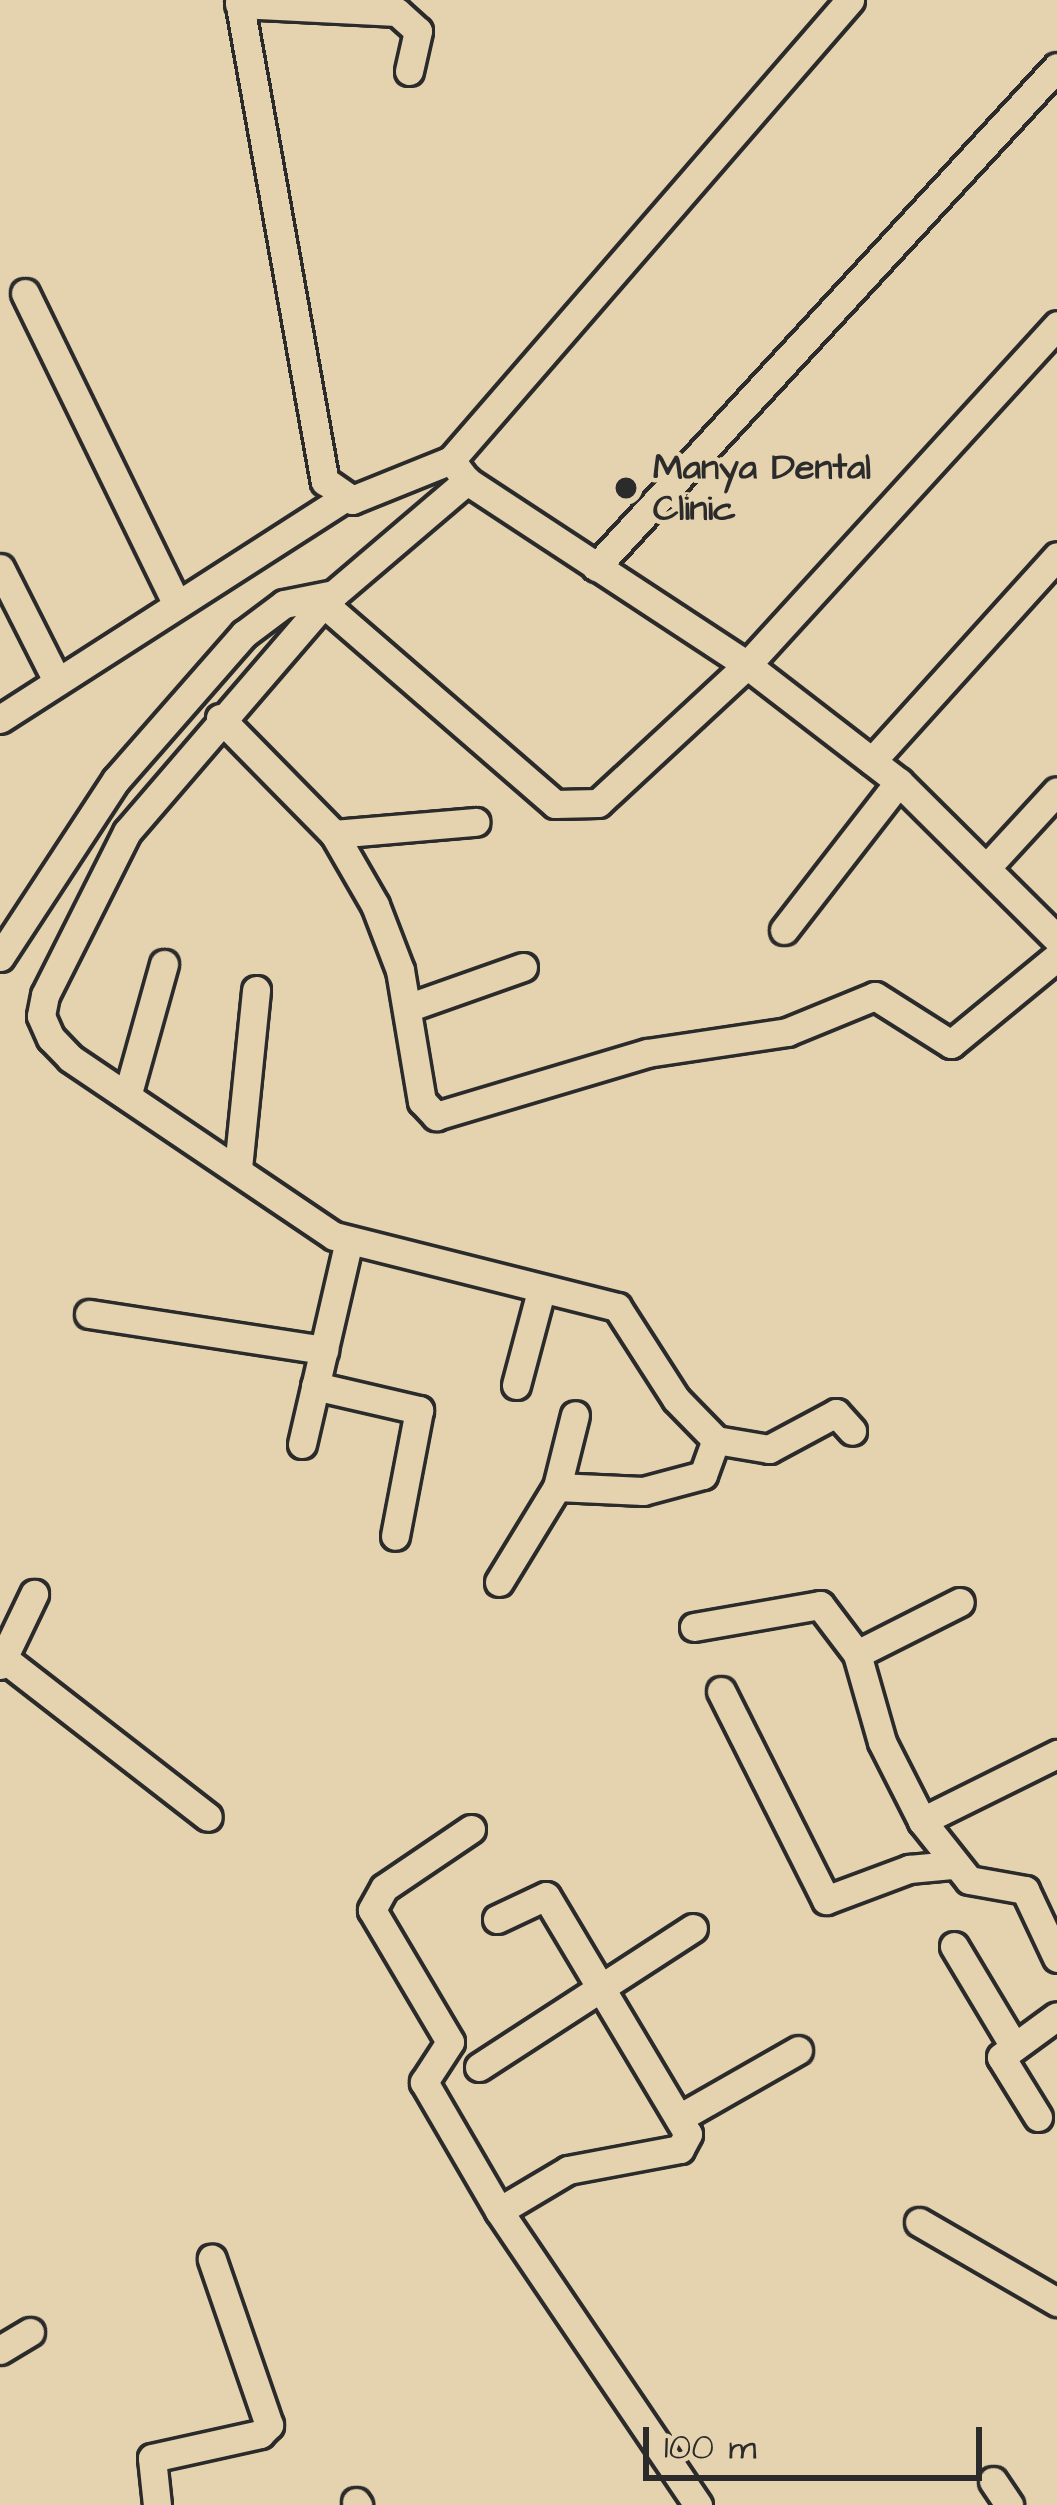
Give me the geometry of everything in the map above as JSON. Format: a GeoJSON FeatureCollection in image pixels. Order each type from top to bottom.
{"type":"FeatureCollection","features":[{"type":"Feature","properties":{"kind":"street"},"geometry":{"type":"LineString","coordinates":[[850,0],[459,471],[326,599],[127,832],[45,995],[41,1016],[59,1049],[349,1240],[624,1313],[676,1399],[716,1440],[769,1449],[836,1413],[851,1431]]}},
{"type":"Feature","properties":{"kind":"street"},"geometry":{"type":"LineString","coordinates":[[343,499],[326,482],[239,2],[398,12],[418,31],[410,71]]}},
{"type":"Feature","properties":{"kind":"street"},"geometry":{"type":"LineString","coordinates":[[596,567],[1057,68]]}},
{"type":"Feature","properties":{"kind":"street"},"geometry":{"type":"LineString","coordinates":[[25,293],[176,602]]}},
{"type":"Feature","properties":{"kind":"street"},"geometry":{"type":"LineString","coordinates":[[0,957],[116,780],[244,634],[284,604],[326,599],[555,804],[614,795],[747,665],[1057,325]]}},
{"type":"Feature","properties":{"kind":"street"},"geometry":{"type":"LineString","coordinates":[[0,718],[343,499],[459,471],[747,665],[899,782],[989,865],[1057,938]]}},
{"type":"Feature","properties":{"kind":"street"},"geometry":{"type":"LineString","coordinates":[[872,761],[1057,556]]}},
{"type":"Feature","properties":{"kind":"street"},"geometry":{"type":"LineString","coordinates":[[0,568],[57,681]]}},
{"type":"Feature","properties":{"kind":"street"},"geometry":{"type":"LineString","coordinates":[[220,718],[334,833],[375,905],[407,1008],[422,1101],[436,1116],[647,1053],[788,1032],[875,996],[951,1044],[1057,957]]}},
{"type":"Feature","properties":{"kind":"street"},"geometry":{"type":"LineString","coordinates":[[784,930],[899,782]]}},
{"type":"Feature","properties":{"kind":"street"},"geometry":{"type":"LineString","coordinates":[[989,865],[1057,790]]}},
{"type":"Feature","properties":{"kind":"street"},"geometry":{"type":"LineString","coordinates":[[334,833],[475,822]]}},
{"type":"Feature","properties":{"kind":"street"},"geometry":{"type":"LineString","coordinates":[[128,1093],[164,964]]}},
{"type":"Feature","properties":{"kind":"street"},"geometry":{"type":"LineString","coordinates":[[407,1008],[523,967]]}},
{"type":"Feature","properties":{"kind":"street"},"geometry":{"type":"LineString","coordinates":[[238,1168],[256,990]]}},
{"type":"Feature","properties":{"kind":"street"},"geometry":{"type":"LineString","coordinates":[[302,1444],[349,1240]]}},
{"type":"Feature","properties":{"kind":"street"},"geometry":{"type":"LineString","coordinates":[[516,1385],[541,1291]]}},
{"type":"Feature","properties":{"kind":"street"},"geometry":{"type":"LineString","coordinates":[[88,1314],[323,1350]]}},
{"type":"Feature","properties":{"kind":"street"},"geometry":{"type":"LineString","coordinates":[[315,1387],[419,1410],[395,1536]]}},
{"type":"Feature","properties":{"kind":"street"},"geometry":{"type":"LineString","coordinates":[[499,1582],[557,1487],[575,1415]]}},
{"type":"Feature","properties":{"kind":"street"},"geometry":{"type":"LineString","coordinates":[[557,1487],[644,1491],[704,1475],[716,1440]]}},
{"type":"Feature","properties":{"kind":"street"},"geometry":{"type":"LineString","coordinates":[[34,1594],[2,1662],[208,1816]]}},
{"type":"Feature","properties":{"kind":"street"},"geometry":{"type":"LineString","coordinates":[[857,1654],[960,1601]]}},
{"type":"Feature","properties":{"kind":"street"},"geometry":{"type":"LineString","coordinates":[[694,1627],[816,1603],[857,1654],[882,1742],[922,1821],[952,1865],[976,1883],[1025,1890],[1057,1958]]}},
{"type":"Feature","properties":{"kind":"street"},"geometry":{"type":"LineString","coordinates":[[721,1691],[826,1900],[909,1869],[952,1865]]}},
{"type":"Feature","properties":{"kind":"street"},"geometry":{"type":"LineString","coordinates":[[922,1821],[1057,1754]]}},
{"type":"Feature","properties":{"kind":"street"},"geometry":{"type":"LineString","coordinates":[[471,1829],[383,1888],[372,1910],[449,2042],[424,2082],[499,2211],[698,2505]]}},
{"type":"Feature","properties":{"kind":"street"},"geometry":{"type":"LineString","coordinates":[[497,1919],[546,1896],[689,2140],[680,2149],[584,2165],[499,2211]]}},
{"type":"Feature","properties":{"kind":"street"},"geometry":{"type":"LineString","coordinates":[[479,2067],[693,1928]]}},
{"type":"Feature","properties":{"kind":"street"},"geometry":{"type":"LineString","coordinates":[[954,1946],[1012,2043]]}},
{"type":"Feature","properties":{"kind":"street"},"geometry":{"type":"LineString","coordinates":[[1038,2117],[1002,2066],[1012,2043],[1057,2016]]}},
{"type":"Feature","properties":{"kind":"street"},"geometry":{"type":"LineString","coordinates":[[679,2118],[798,2050]]}},
{"type":"Feature","properties":{"kind":"street"},"geometry":{"type":"LineString","coordinates":[[919,2222],[1057,2302]]}},
{"type":"Feature","properties":{"kind":"street"},"geometry":{"type":"LineString","coordinates":[[157,2505],[152,2458],[260,2434],[269,2425],[212,2259]]}},
{"type":"Feature","properties":{"kind":"street"},"geometry":{"type":"LineString","coordinates":[[0,2350],[30,2332]]}},
{"type":"Feature","properties":{"kind":"place","name":"Manya Dental Clinic"},"geometry":{"type":"Point","coordinates":[626,488]}}]}
